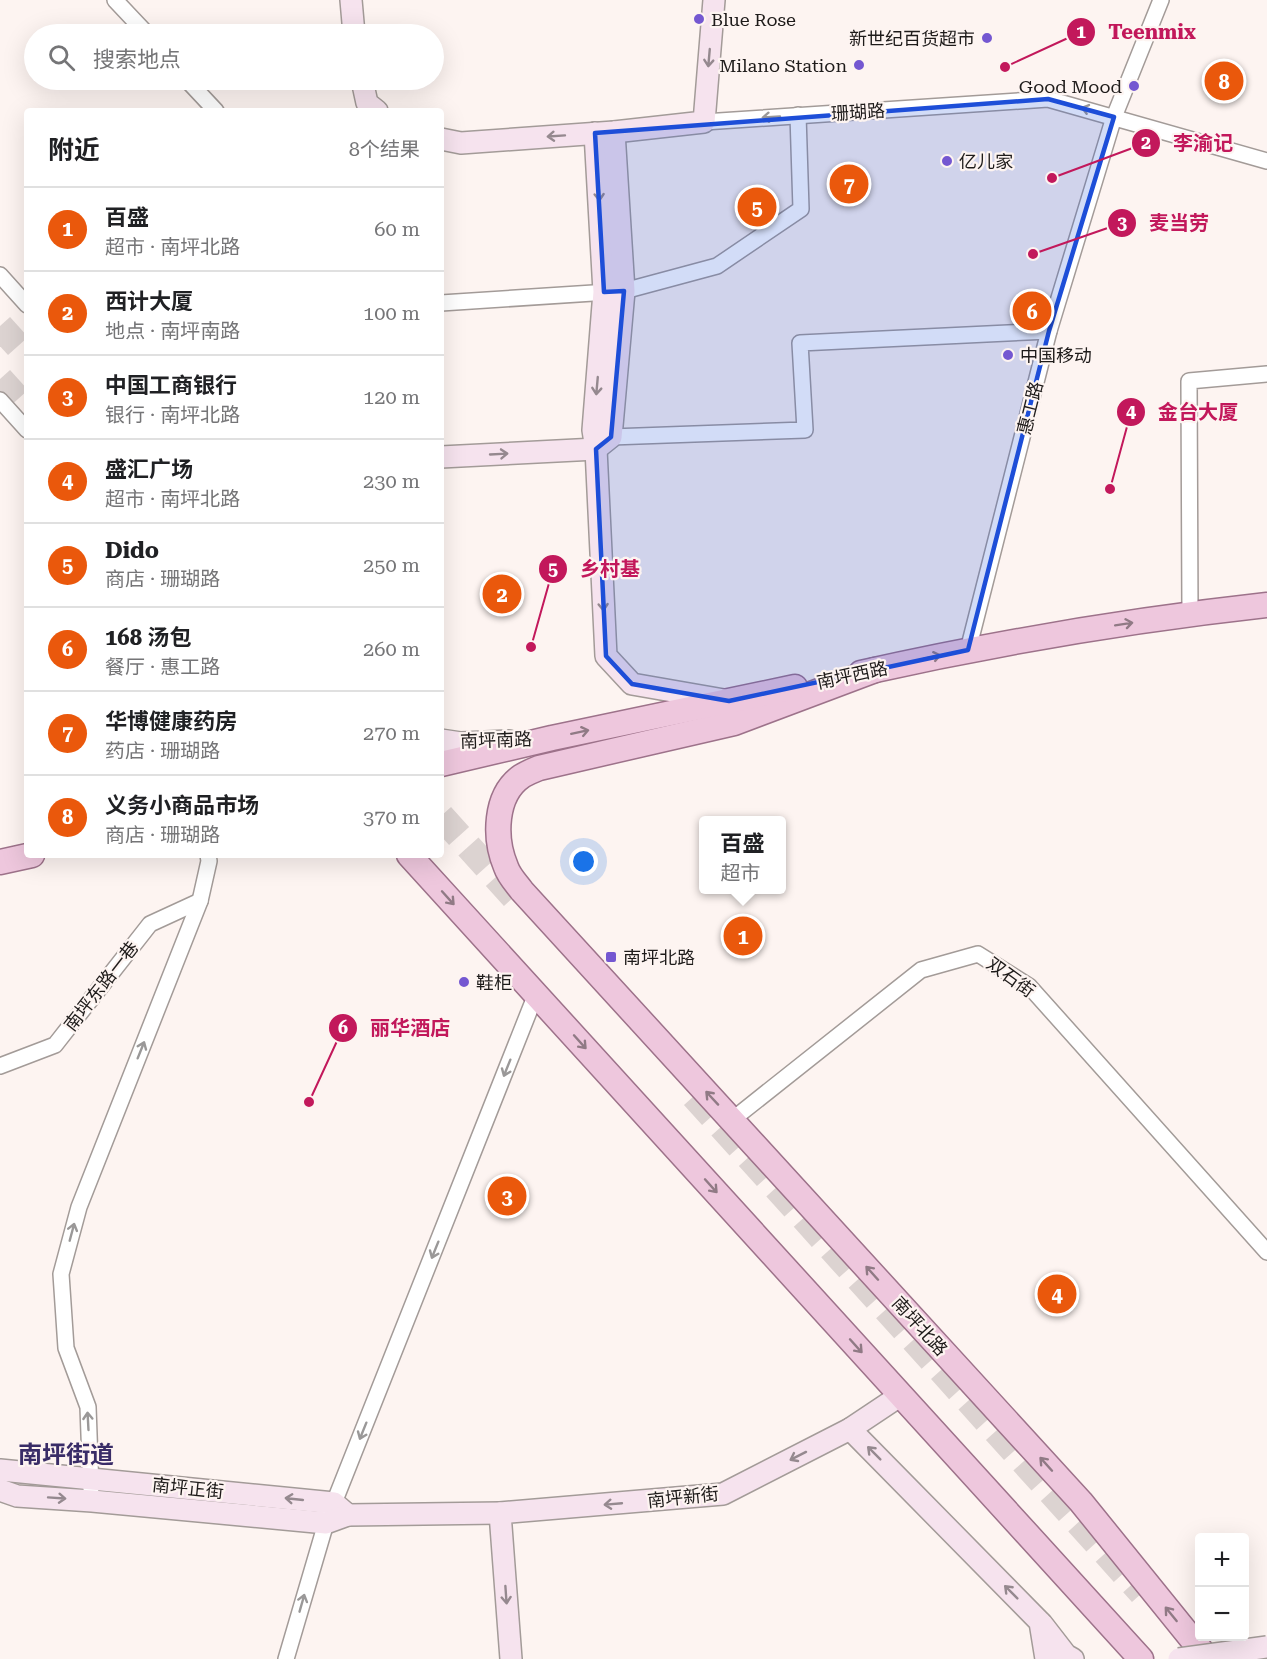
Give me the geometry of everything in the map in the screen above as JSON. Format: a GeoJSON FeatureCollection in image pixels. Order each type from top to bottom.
{"type":"FeatureCollection","features":[{"type":"Feature","properties":{"kind":"main road","name":"南坪西路"},"geometry":{"type":"LineString","coordinates":[[444,763],[552,738],[968,650],[1190,613],[1267,604]]}},
{"type":"Feature","properties":{"kind":"main road","name":"南坪北路"},"geometry":{"type":"LineString","coordinates":[[875,670],[734,723],[539,768],[521,776],[509,790],[501,806],[498,826],[500,850],[507,870],[522,891],[1081,1502],[1208,1659]]}},
{"type":"Feature","properties":{"kind":"main road"},"geometry":{"type":"LineString","coordinates":[[0,862],[24,857]]}},
{"type":"Feature","properties":{"kind":"main road"},"geometry":{"type":"LineString","coordinates":[[412,858],[1138,1657]]}},
{"type":"Feature","properties":{"kind":"street"},"geometry":{"type":"LineString","coordinates":[[115,0],[138,24]]}},
{"type":"Feature","properties":{"kind":"street"},"geometry":{"type":"LineString","coordinates":[[351,0],[353,24]]}},
{"type":"Feature","properties":{"kind":"street"},"geometry":{"type":"LineString","coordinates":[[704,122],[714,0]]}},
{"type":"Feature","properties":{"kind":"street","name":"惠工路"},"geometry":{"type":"LineString","coordinates":[[968,650],[1049,331],[1114,117],[1161,0]]}},
{"type":"Feature","properties":{"kind":"street"},"geometry":{"type":"LineString","coordinates":[[196,90],[213,108]]}},
{"type":"Feature","properties":{"kind":"street"},"geometry":{"type":"LineString","coordinates":[[364,90],[367,108]]}},
{"type":"Feature","properties":{"kind":"street","name":"珊瑚路"},"geometry":{"type":"LineString","coordinates":[[444,140],[461,143],[605,133],[704,122],[1048,99],[1267,161]]}},
{"type":"Feature","properties":{"kind":"street"},"geometry":{"type":"LineString","coordinates":[[444,303],[614,291],[717,266],[801,209],[798,116]]}},
{"type":"Feature","properties":{"kind":"street"},"geometry":{"type":"LineString","coordinates":[[605,133],[614,291],[600,439],[606,656],[632,684],[729,701]]}},
{"type":"Feature","properties":{"kind":"street"},"geometry":{"type":"LineString","coordinates":[[0,275],[24,301]]}},
{"type":"Feature","properties":{"kind":"street"},"geometry":{"type":"LineString","coordinates":[[444,457],[600,439],[805,430],[800,343],[1049,331]]}},
{"type":"Feature","properties":{"kind":"street"},"geometry":{"type":"LineString","coordinates":[[1190,613],[1188,381],[1267,374]]}},
{"type":"Feature","properties":{"kind":"street"},"geometry":{"type":"LineString","coordinates":[[0,400],[24,427]]}},
{"type":"Feature","properties":{"kind":"street","name":"南坪南路"},"geometry":{"type":"LineString","coordinates":[[444,740],[461,743],[552,738]]}},
{"type":"Feature","properties":{"kind":"street"},"geometry":{"type":"LineString","coordinates":[[92,1501],[88,1407],[66,1348],[61,1274],[79,1207],[200,901],[208,858]]}},
{"type":"Feature","properties":{"kind":"street","name":"南坪东路一巷"},"geometry":{"type":"LineString","coordinates":[[0,1066],[55,1046],[150,924],[200,901]]}},
{"type":"Feature","properties":{"kind":"street","name":"双石街"},"geometry":{"type":"LineString","coordinates":[[732,1120],[921,970],[978,954],[1029,986],[1267,1252]]}},
{"type":"Feature","properties":{"kind":"street"},"geometry":{"type":"LineString","coordinates":[[341,1509],[536,994]]}},
{"type":"Feature","properties":{"kind":"street","name":"南坪新街"},"geometry":{"type":"LineString","coordinates":[[341,1509],[500,1513],[723,1494],[850,1429],[901,1395]]}},
{"type":"Feature","properties":{"kind":"street"},"geometry":{"type":"LineString","coordinates":[[850,1429],[1040,1622],[1066,1655],[1073,1659]]}},
{"type":"Feature","properties":{"kind":"street","name":"南坪正街"},"geometry":{"type":"LineString","coordinates":[[0,1470],[91,1478],[341,1509]]}},
{"type":"Feature","properties":{"kind":"street","name":"南坪正街"},"geometry":{"type":"LineString","coordinates":[[6,1493],[326,1523],[341,1509]]}},
{"type":"Feature","properties":{"kind":"street"},"geometry":{"type":"LineString","coordinates":[[500,1513],[511,1659]]}},
{"type":"Feature","properties":{"kind":"street"},"geometry":{"type":"LineString","coordinates":[[286,1659],[326,1523]]}},
{"type":"Feature","properties":{"kind":"street"},"geometry":{"type":"LineString","coordinates":[[1040,1622],[1046,1659]]}},
{"type":"Feature","properties":{"kind":"street"},"geometry":{"type":"LineString","coordinates":[[1179,1659],[1267,1647]]}},
{"type":"Feature","properties":{"kind":"highlighted area"},"geometry":{"type":"Polygon","coordinates":[[[1048,99],[1114,117],[1049,331],[968,650],[729,701],[632,684],[606,656],[596,449],[611,437],[624,291],[604,292],[595,133],[1048,99]]]}},
{"type":"Feature","properties":{"kind":"tunnel"},"geometry":{"type":"LineString","coordinates":[[0,326],[24,353]]}},
{"type":"Feature","properties":{"kind":"tunnel"},"geometry":{"type":"LineString","coordinates":[[0,379],[24,406]]}},
{"type":"Feature","properties":{"kind":"tunnel"},"geometry":{"type":"LineString","coordinates":[[444,819],[523,907]]}},
{"type":"Feature","properties":{"kind":"tunnel"},"geometry":{"type":"LineString","coordinates":[[694,1096],[1142,1593]]}},
{"type":"Feature","properties":{"kind":"place","name":"Blue Rose"},"geometry":{"type":"Point","coordinates":[699,19]}},
{"type":"Feature","properties":{"kind":"place","name":"新世纪百货超市"},"geometry":{"type":"Point","coordinates":[987,38]}},
{"type":"Feature","properties":{"kind":"place","name":"Milano Station"},"geometry":{"type":"Point","coordinates":[859,65]}},
{"type":"Feature","properties":{"kind":"place","name":"Teenmix"},"geometry":{"type":"Point","coordinates":[1005,67]}},
{"type":"Feature","properties":{"kind":"place","name":"义务小商品市场"},"geometry":{"type":"Point","coordinates":[1224,81]}},
{"type":"Feature","properties":{"kind":"place","name":"Good Mood"},"geometry":{"type":"Point","coordinates":[1134,86]}},
{"type":"Feature","properties":{"kind":"place","name":"亿儿家"},"geometry":{"type":"Point","coordinates":[947,161]}},
{"type":"Feature","properties":{"kind":"place","name":"李渝记"},"geometry":{"type":"Point","coordinates":[1052,178]}},
{"type":"Feature","properties":{"kind":"place","name":"华博健康药房"},"geometry":{"type":"Point","coordinates":[849,184]}},
{"type":"Feature","properties":{"kind":"place","name":"Dido"},"geometry":{"type":"Point","coordinates":[757,207]}},
{"type":"Feature","properties":{"kind":"place","name":"麦当劳"},"geometry":{"type":"Point","coordinates":[1033,254]}},
{"type":"Feature","properties":{"kind":"place","name":"168 汤包"},"geometry":{"type":"Point","coordinates":[1032,311]}},
{"type":"Feature","properties":{"kind":"place","name":"中国移动"},"geometry":{"type":"Point","coordinates":[1008,355]}},
{"type":"Feature","properties":{"kind":"place","name":"金台大厦"},"geometry":{"type":"Point","coordinates":[1110,489]}},
{"type":"Feature","properties":{"kind":"place","name":"西计大厦"},"geometry":{"type":"Point","coordinates":[502,594]}},
{"type":"Feature","properties":{"kind":"place","name":"乡村基"},"geometry":{"type":"Point","coordinates":[531,647]}},
{"type":"Feature","properties":{"kind":"place","name":"百盛"},"geometry":{"type":"Point","coordinates":[743,936]}},
{"type":"Feature","properties":{"kind":"place","name":"南坪北路"},"geometry":{"type":"Point","coordinates":[611,957]}},
{"type":"Feature","properties":{"kind":"place","name":"鞋柜"},"geometry":{"type":"Point","coordinates":[464,982]}},
{"type":"Feature","properties":{"kind":"place","name":"丽华酒店"},"geometry":{"type":"Point","coordinates":[309,1102]}},
{"type":"Feature","properties":{"kind":"place","name":"中国工商银行"},"geometry":{"type":"Point","coordinates":[507,1196]}},
{"type":"Feature","properties":{"kind":"place","name":"盛汇广场"},"geometry":{"type":"Point","coordinates":[1057,1294]}},
{"type":"Feature","properties":{"kind":"district","name":"南坪街道"},"geometry":{"type":"Point","coordinates":[66,1455]}}]}
